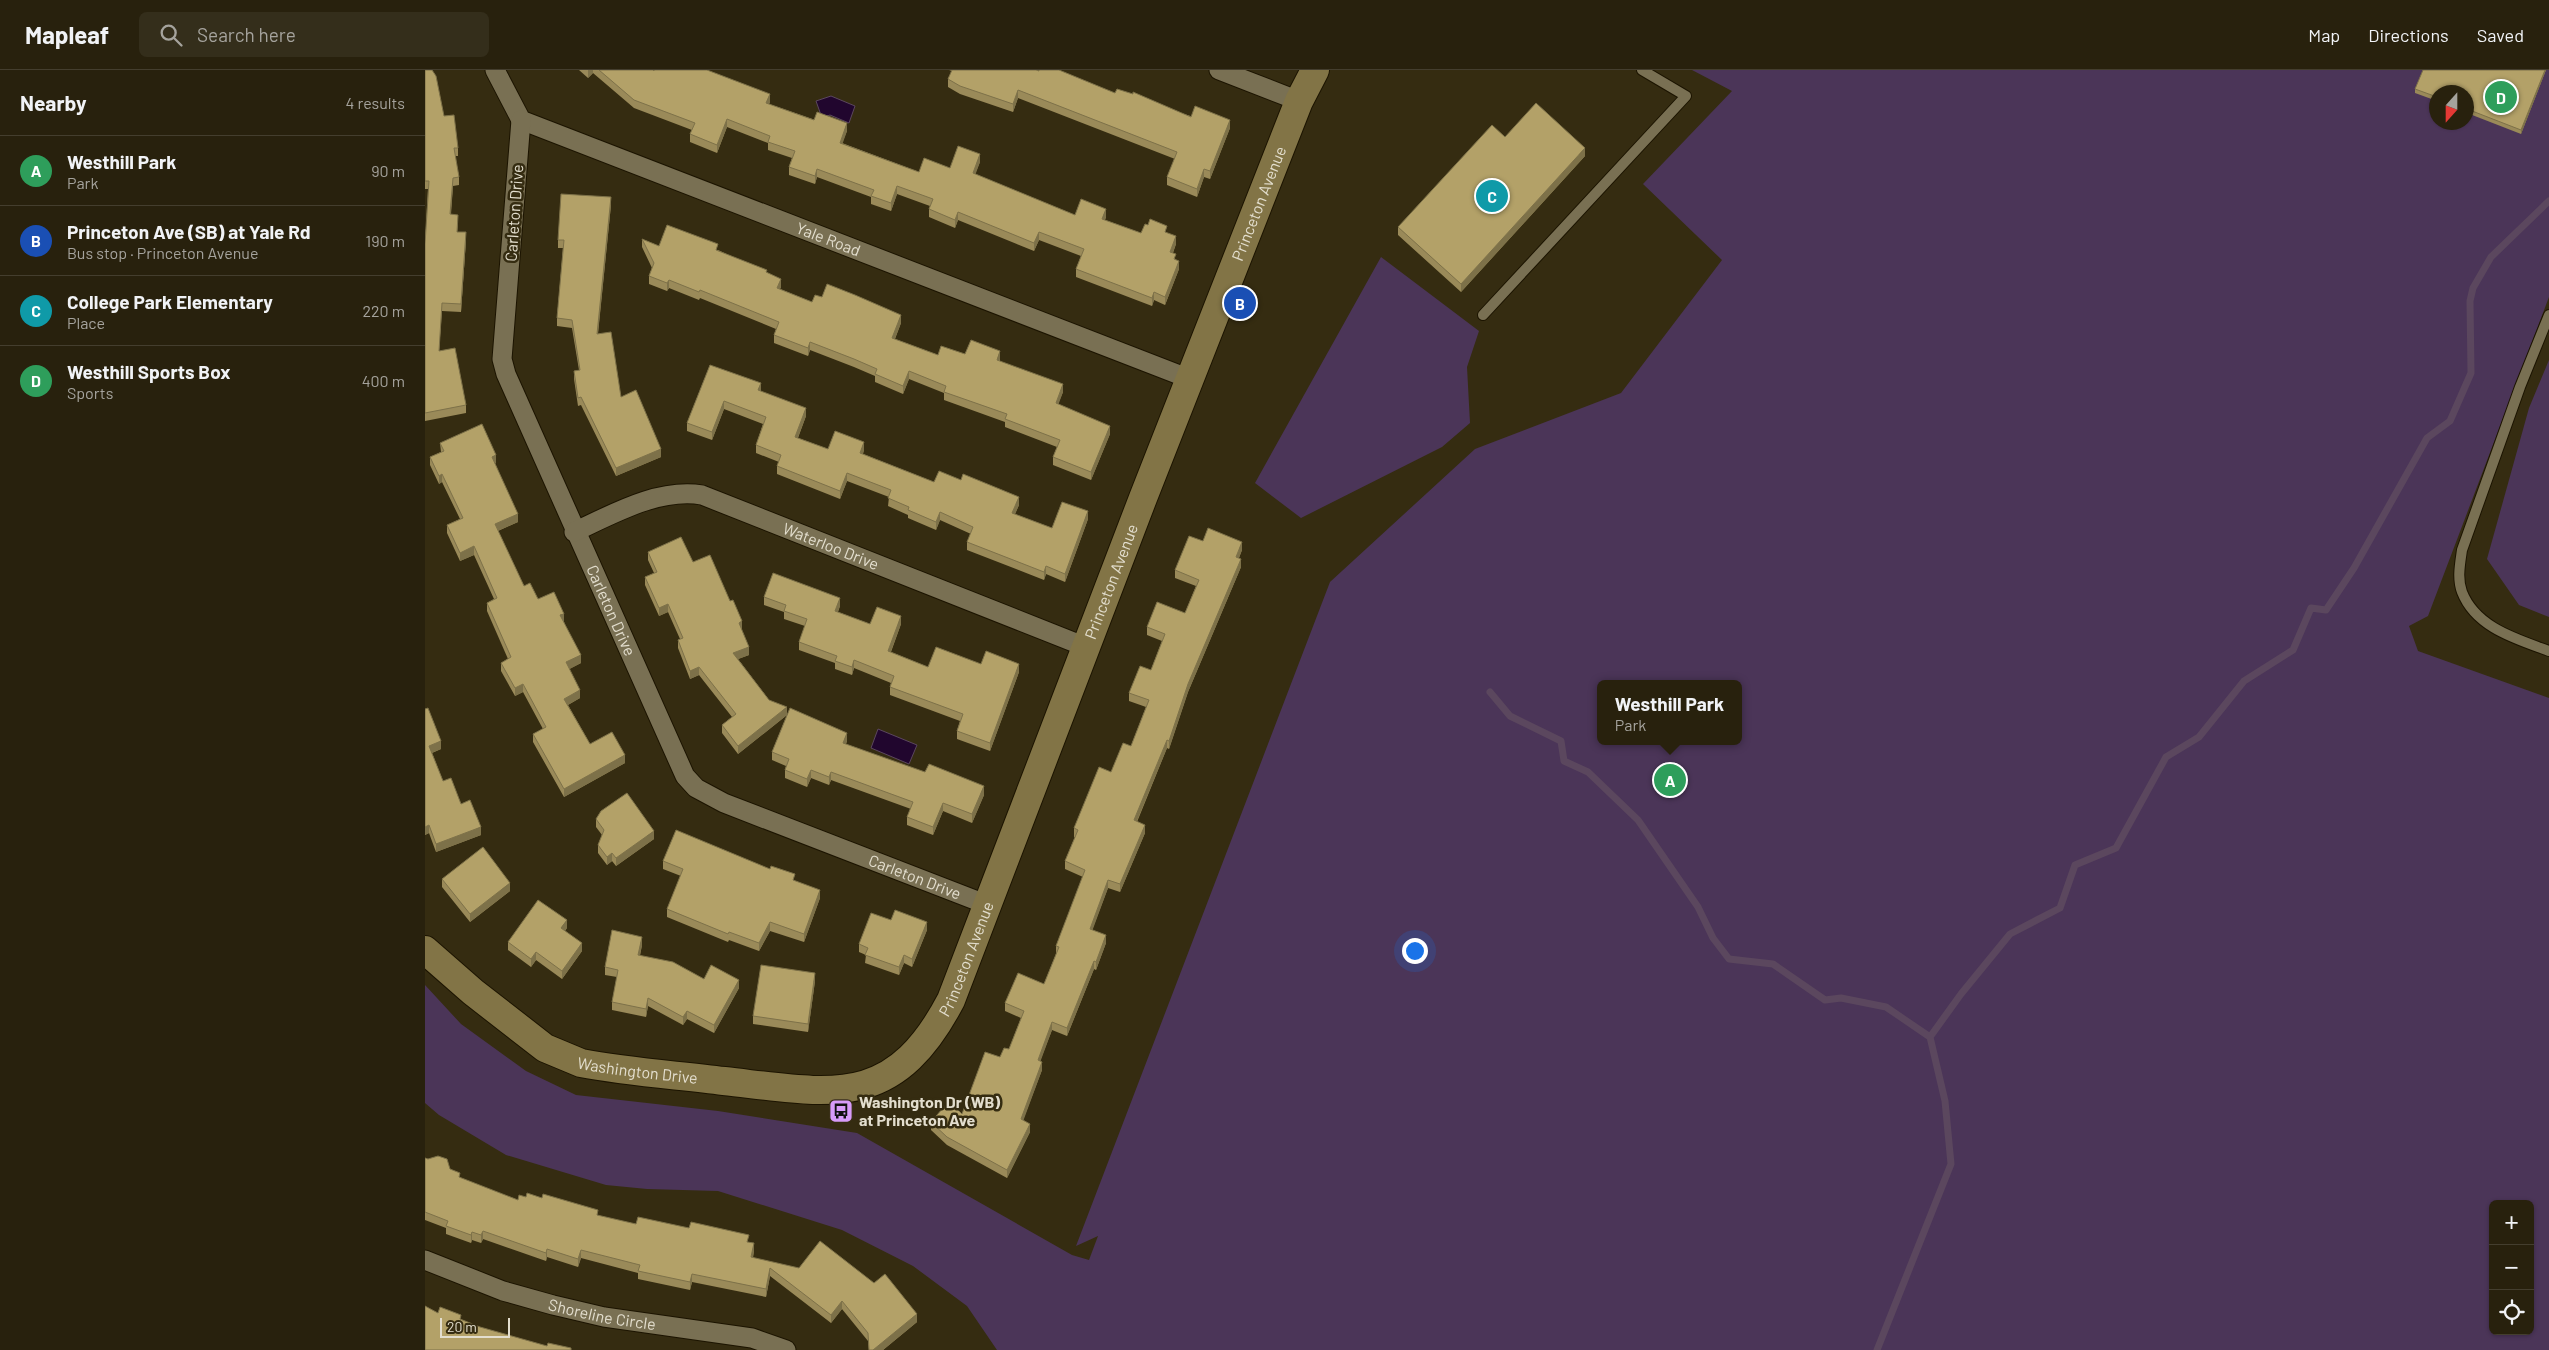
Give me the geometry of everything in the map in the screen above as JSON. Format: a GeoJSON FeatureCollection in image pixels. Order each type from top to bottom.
{"type":"FeatureCollection","features":[{"type":"Feature","properties":{"kind":"street"},"geometry":{"type":"LineString","coordinates":[[495,70],[521,120]]}},
{"type":"Feature","properties":{"kind":"street"},"geometry":{"type":"LineString","coordinates":[[1219,70],[1299,101]]}},
{"type":"Feature","properties":{"kind":"street","name":"Princeton Avenue"},"geometry":{"type":"LineString","coordinates":[[885,1076],[900,1067],[917,1052],[941,1019],[951,1000],[1189,379],[1299,101],[1315,70]]}},
{"type":"Feature","properties":{"kind":"street","name":"Yale Road"},"geometry":{"type":"LineString","coordinates":[[521,120],[1189,379]]}},
{"type":"Feature","properties":{"kind":"street","name":"Carleton Drive"},"geometry":{"type":"LineString","coordinates":[[521,120],[502,359],[506,374],[574,532],[679,765],[695,788],[724,803],[988,905]]}},
{"type":"Feature","properties":{"kind":"street","name":"Waterloo Drive"},"geometry":{"type":"LineString","coordinates":[[574,532],[655,498],[671,494],[702,495],[1086,647]]}},
{"type":"Feature","properties":{"kind":"street","name":"Washington Drive"},"geometry":{"type":"LineString","coordinates":[[425,950],[473,992],[545,1048],[581,1063],[820,1091],[860,1086],[885,1076]]}},
{"type":"Feature","properties":{"kind":"street","name":"Shoreline Circle"},"geometry":{"type":"LineString","coordinates":[[425,1260],[503,1291],[553,1305],[604,1317],[752,1338],[785,1350]]}},
{"type":"Feature","properties":{"kind":"lane"},"geometry":{"type":"LineString","coordinates":[[1483,316],[1685,96],[1642,70]]}},
{"type":"Feature","properties":{"kind":"lane"},"geometry":{"type":"LineString","coordinates":[[2549,315],[2520,387],[2462,550],[2459,572],[2461,592],[2474,612],[2508,636],[2549,651]]}},
{"type":"Feature","properties":{"kind":"shaded area"},"geometry":{"type":"Polygon","coordinates":[[[1692,70],[2549,70],[2549,297],[2428,616],[2409,626],[2418,651],[2549,698],[2549,1350],[997,1350],[967,1306],[913,1266],[842,1230],[718,1191],[647,1189],[606,1185],[506,1155],[439,1115],[425,1103],[425,985],[461,1024],[526,1071],[576,1095],[718,1111],[857,1133],[1072,1255],[1089,1260],[1098,1236],[1076,1246],[1330,582],[1475,449],[1621,393],[1722,260],[1643,184],[1732,91],[1692,70]]]}},
{"type":"Feature","properties":{"kind":"shaded area"},"geometry":{"type":"Polygon","coordinates":[[[831,96],[855,106],[849,123],[830,115],[822,118],[816,101],[831,96]]]}},
{"type":"Feature","properties":{"kind":"shaded area"},"geometry":{"type":"Polygon","coordinates":[[[1381,257],[1479,331],[1467,367],[1470,423],[1442,447],[1301,518],[1255,483],[1381,257]]]}},
{"type":"Feature","properties":{"kind":"shaded area"},"geometry":{"type":"Polygon","coordinates":[[[2549,360],[2549,617],[2519,605],[2487,559],[2529,408],[2549,360]]]}},
{"type":"Feature","properties":{"kind":"shaded area"},"geometry":{"type":"Polygon","coordinates":[[[878,729],[917,745],[909,764],[871,748],[878,729]]]}},
{"type":"Feature","properties":{"kind":"building"},"geometry":{"type":"Polygon","coordinates":[[[425,70],[432,70],[436,76],[444,116],[454,115],[458,148],[454,148],[459,177],[453,178],[450,214],[458,215],[457,232],[466,232],[461,304],[442,303],[439,351],[455,348],[466,405],[425,413],[425,244],[429,181],[425,181],[425,70]]]}},
{"type":"Feature","properties":{"kind":"building"},"geometry":{"type":"Polygon","coordinates":[[[599,70],[707,70],[770,94],[766,103],[814,120],[817,112],[847,123],[840,143],[919,172],[924,158],[950,168],[958,146],[980,154],[973,173],[1075,215],[1081,199],[1106,209],[1102,219],[1141,233],[1145,224],[1148,225],[1150,219],[1167,226],[1165,232],[1176,236],[1170,252],[1176,254],[1174,259],[1179,261],[1165,297],[1154,292],[1152,298],[1076,269],[1084,249],[1039,232],[1034,243],[958,212],[955,220],[929,209],[933,199],[897,186],[891,203],[871,196],[874,190],[817,169],[815,176],[789,167],[795,151],[768,142],[770,136],[727,119],[717,145],[690,134],[695,123],[634,100],[599,70]]]}},
{"type":"Feature","properties":{"kind":"building"},"geometry":{"type":"Polygon","coordinates":[[[952,70],[1059,70],[1115,93],[1117,89],[1133,94],[1133,92],[1191,117],[1195,106],[1230,120],[1210,171],[1204,169],[1197,189],[1167,177],[1177,152],[1018,90],[1013,104],[960,86],[948,79],[952,70]]]}},
{"type":"Feature","properties":{"kind":"building"},"geometry":{"type":"Polygon","coordinates":[[[2423,70],[2545,70],[2521,130],[2474,112],[2474,85],[2429,85],[2429,94],[2415,89],[2423,70]]]}},
{"type":"Feature","properties":{"kind":"building"},"geometry":{"type":"Polygon","coordinates":[[[1536,103],[1585,148],[1461,284],[1398,227],[1492,125],[1505,137],[1536,103]]]}},
{"type":"Feature","properties":{"kind":"building"},"geometry":{"type":"Polygon","coordinates":[[[561,194],[611,197],[597,334],[611,332],[621,397],[636,390],[661,449],[616,468],[581,397],[578,398],[574,371],[580,370],[572,320],[557,318],[564,240],[558,240],[561,194]]]}},
{"type":"Feature","properties":{"kind":"building"},"geometry":{"type":"Polygon","coordinates":[[[667,225],[718,244],[716,250],[767,270],[766,272],[781,279],[777,288],[812,302],[815,295],[822,297],[827,284],[901,315],[892,338],[938,355],[941,346],[965,354],[971,340],[1000,351],[997,360],[1063,384],[1056,403],[1110,426],[1091,472],[1053,457],[1060,440],[1005,419],[1007,414],[944,392],[946,386],[909,371],[903,386],[875,374],[877,369],[854,359],[810,342],[808,348],[774,335],[779,322],[700,290],[699,292],[669,280],[667,283],[649,276],[654,263],[642,239],[659,246],[667,225]]]}},
{"type":"Feature","properties":{"kind":"building"},"geometry":{"type":"Polygon","coordinates":[[[710,365],[761,383],[758,390],[806,408],[795,437],[828,449],[835,431],[864,442],[860,453],[934,482],[939,471],[961,480],[963,474],[1019,497],[1012,513],[1052,528],[1062,502],[1088,511],[1065,574],[1046,566],[1044,572],[967,542],[973,527],[940,512],[936,522],[908,510],[909,507],[888,498],[891,490],[847,473],[840,491],[777,466],[781,455],[756,445],[766,417],[724,401],[712,432],[687,423],[710,365]]]}},
{"type":"Feature","properties":{"kind":"building"},"geometry":{"type":"Polygon","coordinates":[[[482,424],[496,455],[492,457],[518,514],[495,524],[524,586],[530,583],[538,599],[554,592],[564,614],[560,615],[581,655],[566,662],[580,690],[564,699],[590,744],[612,732],[625,755],[564,789],[533,734],[546,727],[523,684],[515,688],[501,663],[511,657],[487,603],[497,598],[474,546],[460,553],[447,525],[463,518],[442,474],[439,476],[430,457],[444,451],[440,443],[482,424]]]}},
{"type":"Feature","properties":{"kind":"building"},"geometry":{"type":"Polygon","coordinates":[[[1208,528],[1242,542],[1236,557],[1241,559],[1188,684],[1169,741],[1167,740],[1134,820],[1145,825],[1120,884],[1108,880],[1090,929],[1106,935],[1096,962],[1094,961],[1067,1028],[1052,1022],[1038,1060],[1042,1062],[1021,1119],[1030,1124],[1007,1170],[947,1137],[931,1122],[949,1101],[962,1114],[985,1052],[1000,1057],[1004,1048],[1009,1049],[1024,1011],[1005,1003],[1018,973],[1044,984],[1059,947],[1056,946],[1085,870],[1065,861],[1078,830],[1074,828],[1099,767],[1111,772],[1123,743],[1131,746],[1149,700],[1129,693],[1140,666],[1151,670],[1165,634],[1147,627],[1157,602],[1185,613],[1199,580],[1175,570],[1189,536],[1203,541],[1208,528]]]}},
{"type":"Feature","properties":{"kind":"building"},"geometry":{"type":"Polygon","coordinates":[[[681,537],[693,562],[710,555],[730,601],[733,600],[742,621],[739,623],[749,647],[733,653],[769,700],[787,707],[738,746],[722,725],[736,714],[699,667],[690,671],[678,640],[683,638],[668,604],[659,608],[645,577],[657,572],[648,552],[681,537]]]}},
{"type":"Feature","properties":{"kind":"building"},"geometry":{"type":"Polygon","coordinates":[[[773,573],[840,598],[835,611],[870,624],[877,607],[901,616],[888,651],[928,667],[936,647],[981,664],[986,651],[1019,664],[990,743],[957,731],[963,714],[890,687],[894,676],[854,660],[852,667],[835,661],[837,656],[799,642],[807,619],[784,611],[786,605],[764,597],[773,573]]]}},
{"type":"Feature","properties":{"kind":"building"},"geometry":{"type":"Polygon","coordinates":[[[428,708],[441,741],[429,746],[443,781],[451,778],[461,804],[470,800],[481,827],[436,844],[429,825],[425,827],[425,709],[428,708]]]}},
{"type":"Feature","properties":{"kind":"building"},"geometry":{"type":"Polygon","coordinates":[[[790,708],[847,733],[843,743],[925,772],[929,764],[984,786],[972,814],[943,803],[933,827],[907,817],[913,802],[831,772],[829,777],[811,770],[807,779],[785,770],[789,759],[772,752],[790,708]]]}},
{"type":"Feature","properties":{"kind":"building"},"geometry":{"type":"Polygon","coordinates":[[[627,793],[654,831],[616,858],[612,853],[607,857],[598,845],[604,830],[596,819],[601,811],[627,793]]]}},
{"type":"Feature","properties":{"kind":"building"},"geometry":{"type":"Polygon","coordinates":[[[676,830],[770,869],[771,866],[795,874],[793,880],[820,890],[804,934],[770,922],[759,943],[729,932],[728,934],[667,909],[683,869],[663,861],[676,830]]]}},
{"type":"Feature","properties":{"kind":"building"},"geometry":{"type":"Polygon","coordinates":[[[483,847],[510,883],[470,914],[442,879],[483,847]]]}},
{"type":"Feature","properties":{"kind":"building"},"geometry":{"type":"Polygon","coordinates":[[[538,900],[567,920],[561,928],[582,943],[562,971],[536,952],[531,959],[508,942],[538,900]]]}},
{"type":"Feature","properties":{"kind":"building"},"geometry":{"type":"Polygon","coordinates":[[[895,910],[927,922],[912,959],[904,955],[899,967],[865,955],[868,948],[859,944],[871,913],[891,920],[895,910]]]}},
{"type":"Feature","properties":{"kind":"building"},"geometry":{"type":"Polygon","coordinates":[[[612,930],[642,937],[638,955],[673,962],[704,979],[711,965],[739,980],[714,1025],[687,1011],[683,1017],[648,998],[646,1009],[612,1002],[618,970],[605,967],[612,930]]]}},
{"type":"Feature","properties":{"kind":"building"},"geometry":{"type":"Polygon","coordinates":[[[761,965],[815,973],[808,1024],[753,1016],[761,965]]]}},
{"type":"Feature","properties":{"kind":"building"},"geometry":{"type":"Polygon","coordinates":[[[438,1156],[447,1159],[450,1169],[460,1173],[459,1177],[518,1200],[519,1195],[526,1197],[527,1193],[542,1198],[543,1194],[598,1210],[597,1215],[636,1224],[638,1217],[689,1228],[691,1222],[749,1235],[747,1242],[754,1243],[751,1257],[799,1268],[820,1241],[874,1283],[885,1274],[917,1314],[873,1350],[869,1350],[868,1333],[842,1301],[831,1315],[770,1268],[766,1289],[692,1274],[690,1282],[638,1271],[640,1265],[581,1250],[578,1259],[547,1249],[546,1253],[483,1231],[481,1235],[472,1232],[471,1235],[446,1226],[448,1221],[425,1212],[425,1158],[438,1156]]]}},
{"type":"Feature","properties":{"kind":"building"},"geometry":{"type":"Polygon","coordinates":[[[425,1306],[438,1313],[440,1307],[461,1315],[460,1319],[480,1327],[547,1346],[548,1343],[571,1348],[571,1350],[425,1350],[425,1306]]]}},
{"type":"Feature","properties":{"kind":"waterway"},"geometry":{"type":"LineString","coordinates":[[1930,1037],[1961,994],[2010,934],[2060,908],[2075,865],[2116,848],[2166,757],[2199,737],[2244,681],[2293,650],[2311,608],[2326,610],[2354,568],[2427,438],[2450,421],[2471,373],[2470,301],[2473,288],[2491,257],[2549,201]]}},
{"type":"Feature","properties":{"kind":"waterway"},"geometry":{"type":"LineString","coordinates":[[1490,692],[1510,716],[1561,741],[1564,761],[1588,772],[1638,820],[1698,907],[1713,938],[1729,959],[1773,964],[1825,1000],[1841,998],[1886,1007],[1930,1037],[1945,1101],[1951,1164],[1877,1350]]}},
{"type":"Feature","properties":{"kind":"place","name":"Westhill Sports Box"},"geometry":{"type":"Point","coordinates":[2501,97]}},
{"type":"Feature","properties":{"kind":"place","name":"College Park Elementary"},"geometry":{"type":"Point","coordinates":[1492,196]}},
{"type":"Feature","properties":{"kind":"place","name":"Princeton Ave (SB) at Yale Rd"},"geometry":{"type":"Point","coordinates":[1240,303]}},
{"type":"Feature","properties":{"kind":"place","name":"Westhill Park"},"geometry":{"type":"Point","coordinates":[1670,780]}},
{"type":"Feature","properties":{"kind":"place","name":"Washington Dr (WB) at Princeton Ave"},"geometry":{"type":"Point","coordinates":[841,1111]}}]}
